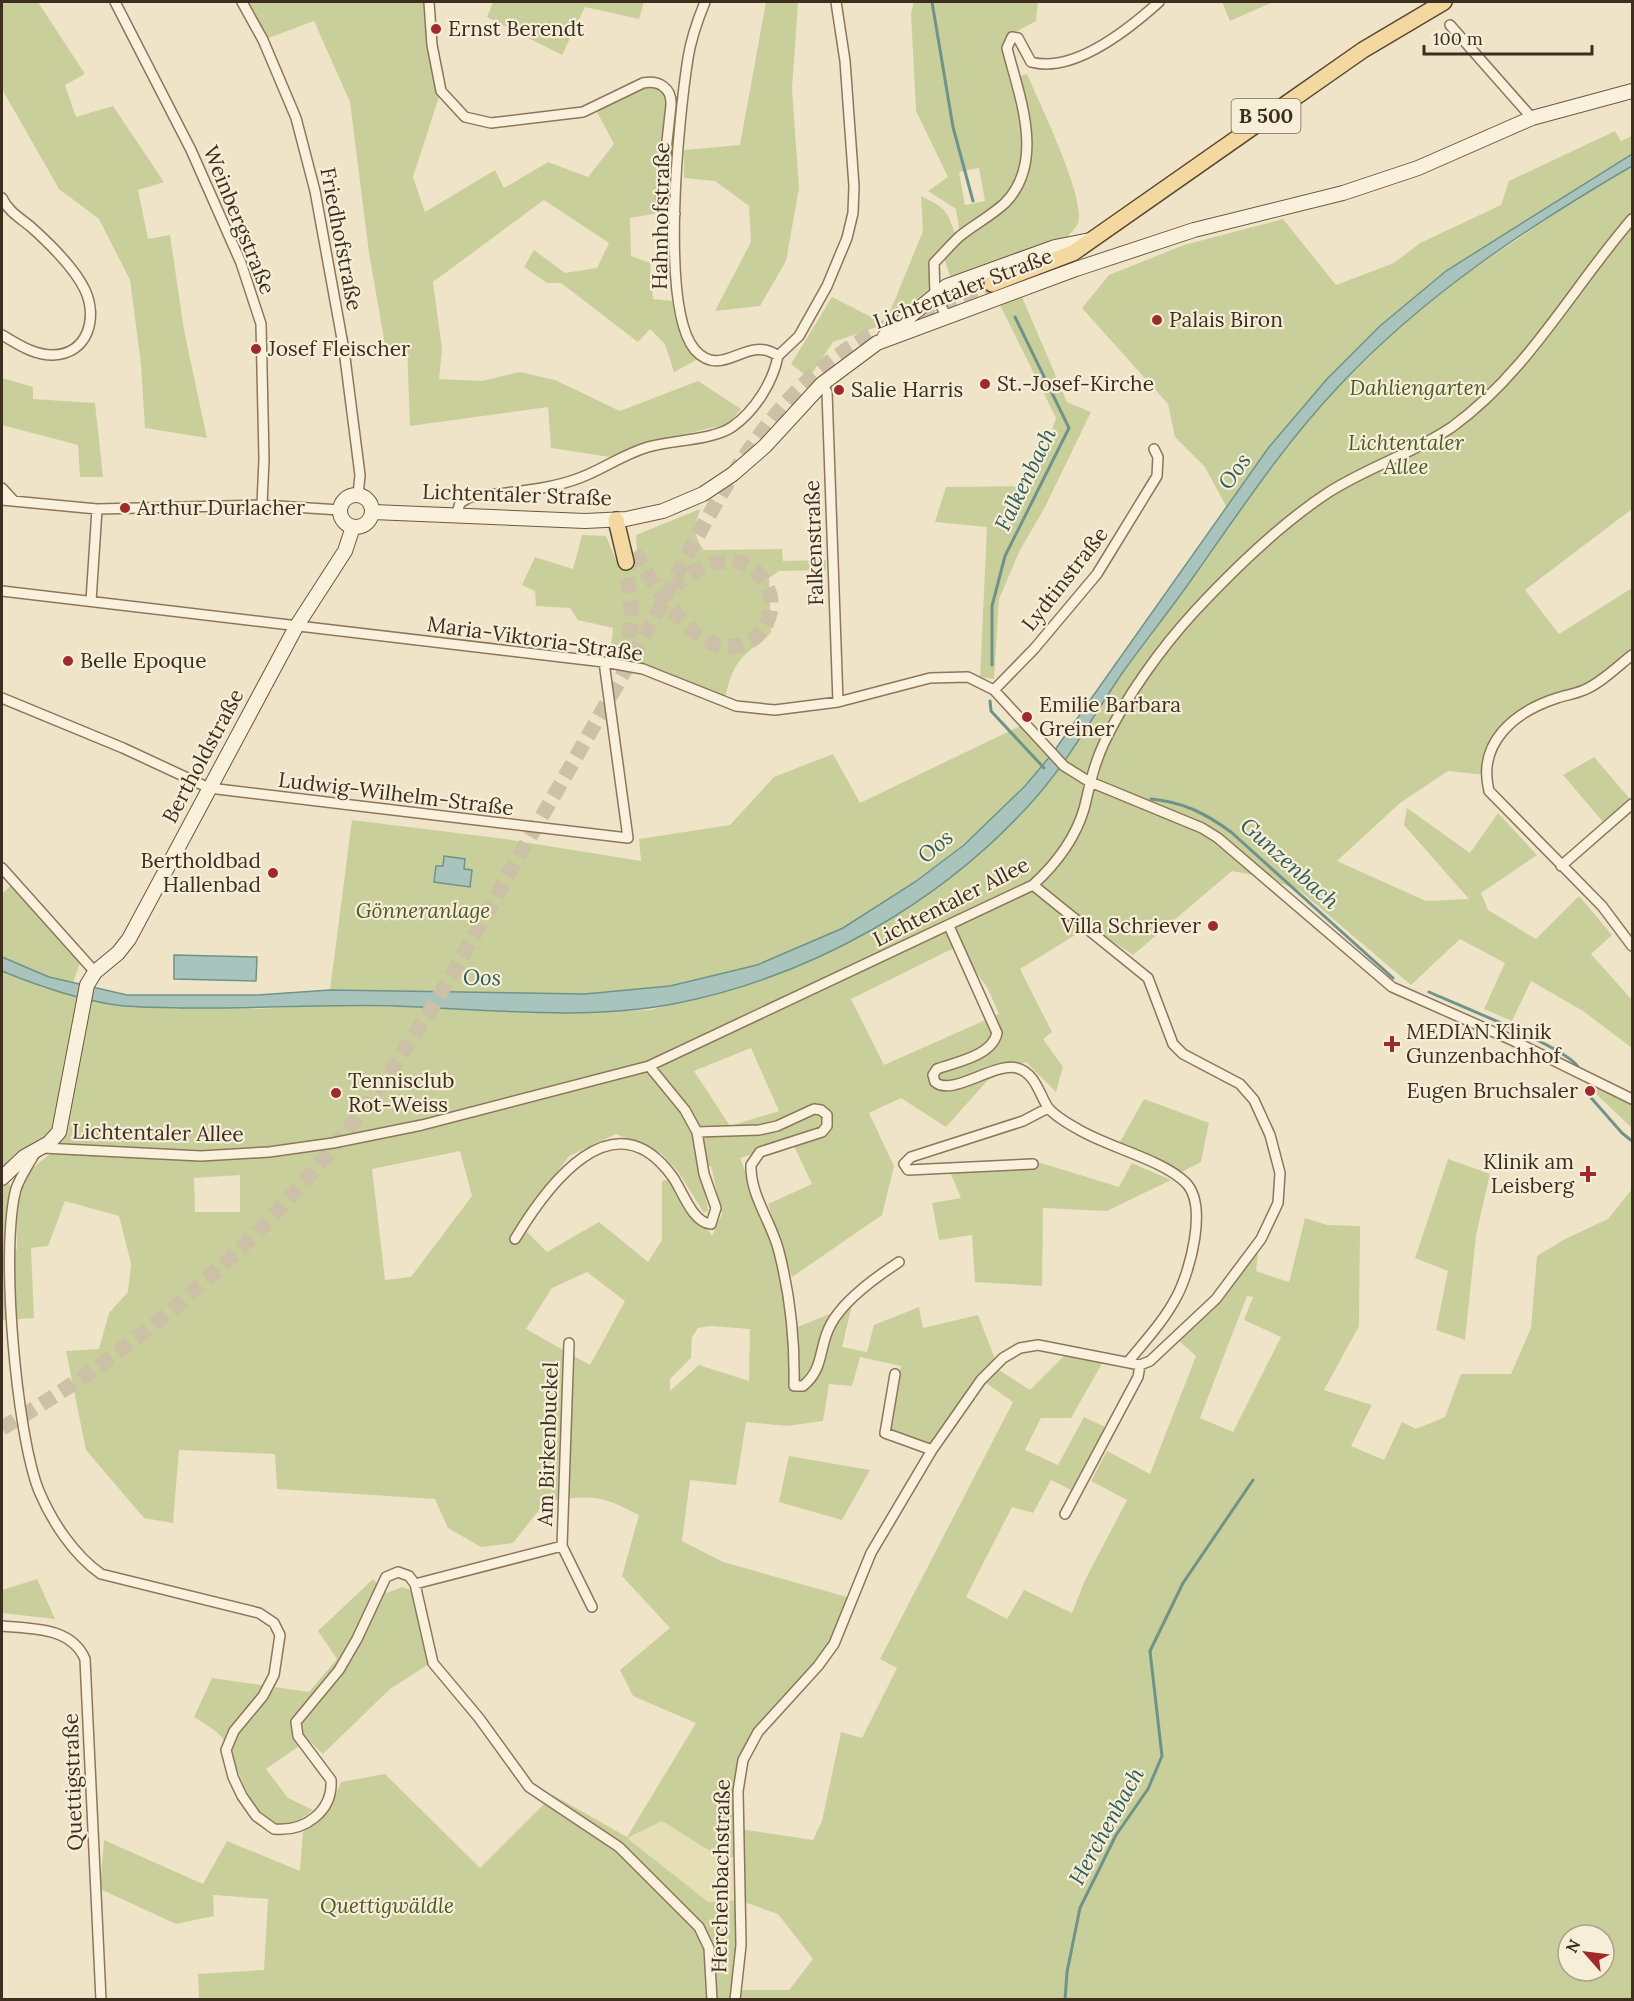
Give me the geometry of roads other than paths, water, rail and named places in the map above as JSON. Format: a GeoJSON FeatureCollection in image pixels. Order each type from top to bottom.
{"type":"FeatureCollection","features":[{"type":"Feature","properties":{"kind":"main road","name":"B 500"},"geometry":{"type":"LineString","coordinates":[[992,284],[1073,254],[1270,113],[1363,50],[1444,2]]}},
{"type":"Feature","properties":{"kind":"main road","name":"Lichtentaler Straße"},"geometry":{"type":"LineString","coordinates":[[373,512],[420,512],[486,519],[621,520],[684,503],[733,474],[765,446],[822,384],[877,343],[1194,230],[1343,193],[1461,151],[1532,118],[1632,91]]}},
{"type":"Feature","properties":{"kind":"main road"},"geometry":{"type":"LineString","coordinates":[[877,343],[947,286],[1055,247],[1095,239]]}},
{"type":"Feature","properties":{"kind":"main road"},"geometry":{"type":"LineString","coordinates":[[358,495],[367,499],[373,512],[369,522],[353,527],[345,523],[340,510],[346,499],[358,495]]}},
{"type":"Feature","properties":{"kind":"main road"},"geometry":{"type":"LineString","coordinates":[[621,520],[630,557]]}},
{"type":"Feature","properties":{"kind":"main road","name":"Bertholdstraße"},"geometry":{"type":"LineString","coordinates":[[39,1149],[56,1137],[62,1125],[86,992],[95,972],[118,953],[129,939],[296,627],[345,551],[353,527]]}},
{"type":"Feature","properties":{"kind":"main road"},"geometry":{"type":"LineString","coordinates":[[2,1178],[24,1157],[39,1149]]}},
{"type":"Feature","properties":{"kind":"street","name":"Weinbergstraße"},"geometry":{"type":"LineString","coordinates":[[115,2],[191,150],[242,263],[261,324],[264,459],[262,505]]}},
{"type":"Feature","properties":{"kind":"street","name":"Friedhofstraße"},"geometry":{"type":"LineString","coordinates":[[242,2],[263,40],[296,118],[315,191],[344,350],[360,476],[358,495]]}},
{"type":"Feature","properties":{"kind":"street"},"geometry":{"type":"LineString","coordinates":[[429,2],[432,45],[441,91],[465,117],[491,123],[583,112],[643,83],[653,81],[666,88],[671,96],[671,105],[661,196],[662,209],[675,214]]}},
{"type":"Feature","properties":{"kind":"street","name":"Hahnhofstraße"},"geometry":{"type":"LineString","coordinates":[[705,2],[688,56],[675,214],[674,269],[680,320],[696,350],[710,359],[722,362],[759,347],[769,349],[778,356]]}},
{"type":"Feature","properties":{"kind":"street"},"geometry":{"type":"LineString","coordinates":[[456,516],[460,503],[470,496],[571,482],[594,472],[612,460],[648,447],[710,435],[732,427],[756,402],[774,377],[778,356],[799,336],[824,292],[847,238],[853,213],[854,186],[845,61],[836,2]]}},
{"type":"Feature","properties":{"kind":"street"},"geometry":{"type":"LineString","coordinates":[[946,317],[935,295],[934,263],[960,236],[989,218],[1006,202],[1015,191],[1027,152],[1027,130],[1007,48],[1008,40],[1012,37],[1018,38],[1031,62],[1041,64],[1081,56],[1102,48],[1159,2]]}},
{"type":"Feature","properties":{"kind":"street"},"geometry":{"type":"LineString","coordinates":[[1450,25],[1532,118]]}},
{"type":"Feature","properties":{"kind":"street"},"geometry":{"type":"LineString","coordinates":[[2,335],[30,351],[54,355],[79,345],[89,333],[92,319],[85,290],[72,271],[32,228],[3,204]]}},
{"type":"Feature","properties":{"kind":"street","name":"Lichtentaler Allee"},"geometry":{"type":"LineString","coordinates":[[39,1149],[201,1156],[269,1152],[333,1143],[422,1125],[649,1066],[1033,885],[1054,864],[1070,841],[1084,808],[1088,781],[1123,707],[1194,612],[1281,527],[1330,491],[1451,428],[1490,396],[1526,358],[1602,254],[1632,219]]}},
{"type":"Feature","properties":{"kind":"street","name":"Falkenstraße"},"geometry":{"type":"LineString","coordinates":[[822,384],[827,392],[838,702]]}},
{"type":"Feature","properties":{"kind":"street","name":"Lydtinstraße"},"geometry":{"type":"LineString","coordinates":[[994,690],[1034,649],[1104,565],[1157,476],[1158,457],[1154,448]]}},
{"type":"Feature","properties":{"kind":"street"},"geometry":{"type":"LineString","coordinates":[[2,488],[14,501]]}},
{"type":"Feature","properties":{"kind":"street"},"geometry":{"type":"LineString","coordinates":[[2,500],[97,509],[262,505],[340,510]]}},
{"type":"Feature","properties":{"kind":"street"},"geometry":{"type":"LineString","coordinates":[[91,601],[97,509]]}},
{"type":"Feature","properties":{"kind":"street","name":"Maria-Viktoria-Straße"},"geometry":{"type":"LineString","coordinates":[[2,591],[604,662],[643,669],[736,706],[775,710],[838,702],[930,678],[968,677],[994,690],[1064,766],[1088,781],[1202,828],[1218,838],[1392,987],[1514,1041],[1632,1100]]}},
{"type":"Feature","properties":{"kind":"street"},"geometry":{"type":"LineString","coordinates":[[1632,655],[1585,690],[1555,698],[1524,713],[1501,733],[1488,754],[1485,775],[1489,791],[1602,906],[1632,946]]}},
{"type":"Feature","properties":{"kind":"street","name":"Ludwig-Wilhelm-Straße"},"geometry":{"type":"LineString","coordinates":[[2,698],[123,748],[209,788],[628,838],[604,662]]}},
{"type":"Feature","properties":{"kind":"street"},"geometry":{"type":"LineString","coordinates":[[1561,866],[1632,804]]}},
{"type":"Feature","properties":{"kind":"street"},"geometry":{"type":"LineString","coordinates":[[2,868],[95,972]]}},
{"type":"Feature","properties":{"kind":"street"},"geometry":{"type":"LineString","coordinates":[[1033,885],[1046,893],[1105,945],[1148,978],[1173,1044],[1183,1054],[1240,1084],[1254,1100],[1270,1135],[1280,1173],[1278,1203],[1261,1239],[1216,1299],[1160,1352],[1140,1365],[1138,1377],[1065,1514]]}},
{"type":"Feature","properties":{"kind":"street"},"geometry":{"type":"LineString","coordinates":[[949,926],[997,1033],[987,1048],[937,1069],[933,1080],[937,1085],[947,1086],[1000,1069],[1017,1068],[1036,1083],[1048,1108],[1085,1133],[1176,1175],[1192,1192],[1196,1223],[1194,1240],[1178,1294],[1157,1328],[1128,1362]]}},
{"type":"Feature","properties":{"kind":"street"},"geometry":{"type":"LineString","coordinates":[[515,1239],[528,1217],[561,1174],[593,1149],[607,1145],[628,1145],[658,1159],[673,1177],[699,1220],[711,1224],[716,1208],[704,1174],[697,1132],[686,1110],[649,1066]]}},
{"type":"Feature","properties":{"kind":"street"},"geometry":{"type":"LineString","coordinates":[[1033,1164],[908,1170],[904,1164],[911,1157],[1023,1121],[1048,1108]]}},
{"type":"Feature","properties":{"kind":"street"},"geometry":{"type":"LineString","coordinates":[[697,1132],[759,1130],[777,1126],[814,1109],[822,1110],[827,1115],[827,1126],[822,1132],[760,1152],[751,1165],[756,1193],[778,1247],[791,1312],[794,1386],[803,1386],[814,1377],[831,1323],[871,1280],[899,1262]]}},
{"type":"Feature","properties":{"kind":"street"},"geometry":{"type":"LineString","coordinates":[[39,1149],[16,1187],[10,1217],[9,1267],[15,1361],[25,1430],[38,1490],[52,1518],[70,1544],[91,1567],[101,1574],[259,1613],[274,1623],[280,1635],[274,1676],[263,1696],[234,1731],[226,1750],[230,1769],[242,1796],[264,1824],[274,1829],[298,1828],[309,1823],[329,1800],[332,1780],[298,1736],[296,1722],[339,1670],[389,1574],[399,1572],[409,1576],[415,1584],[433,1663],[480,1718],[529,1787],[619,1847],[699,1927],[709,1948],[712,2000]]}},
{"type":"Feature","properties":{"kind":"street","name":"Am Birkenbuckel"},"geometry":{"type":"LineString","coordinates":[[569,1344],[562,1546],[592,1607]]}},
{"type":"Feature","properties":{"kind":"street","name":"Herchenbachstraße"},"geometry":{"type":"LineString","coordinates":[[735,2000],[741,1945],[738,1791],[743,1760],[758,1732],[818,1666],[834,1644],[871,1553],[932,1450],[981,1380],[1012,1351],[1028,1345],[1038,1345],[1140,1365]]}},
{"type":"Feature","properties":{"kind":"street"},"geometry":{"type":"LineString","coordinates":[[895,1374],[885,1433],[932,1450]]}},
{"type":"Feature","properties":{"kind":"street","name":"Am Birkenbuckel"},"geometry":{"type":"LineString","coordinates":[[415,1584],[562,1546]]}},
{"type":"Feature","properties":{"kind":"street","name":"Quettigstraße"},"geometry":{"type":"LineString","coordinates":[[2,1626],[68,1636],[80,1648],[85,1659],[101,2000]]}},
{"type":"Feature","properties":{"kind":"water"},"geometry":{"type":"Polygon","coordinates":[[[1632,154],[1632,166],[1553,214],[1477,265],[1405,322],[1371,353],[1319,408],[1281,454],[1123,672],[1072,751],[1038,795],[1001,834],[961,869],[918,901],[872,930],[825,954],[775,975],[724,992],[673,1004],[640,1009],[570,1013],[394,1006],[133,1007],[72,996],[2,971],[2,957],[49,977],[127,995],[258,995],[330,990],[585,994],[670,986],[757,965],[843,928],[915,882],[964,845],[1025,786],[1052,754],[1269,447],[1327,379],[1380,326],[1446,271],[1632,154]]]}},
{"type":"Feature","properties":{"kind":"water"},"geometry":{"type":"Polygon","coordinates":[[[444,856],[465,859],[464,869],[472,870],[470,887],[434,882],[436,866],[443,866],[444,856]]]}},
{"type":"Feature","properties":{"kind":"water"},"geometry":{"type":"Polygon","coordinates":[[[174,955],[257,957],[256,981],[174,979],[174,955]]]}},
{"type":"Feature","properties":{"kind":"waterway","name":"Falkenbach"},"geometry":{"type":"LineString","coordinates":[[932,2],[953,127],[973,201]]}},
{"type":"Feature","properties":{"kind":"waterway","name":"Falkenbach"},"geometry":{"type":"LineString","coordinates":[[992,665],[992,606],[1005,556],[1069,428],[1015,317]]}},
{"type":"Feature","properties":{"kind":"waterway","name":"Falkenbach"},"geometry":{"type":"LineString","coordinates":[[990,701],[991,711],[1044,768]]}},
{"type":"Feature","properties":{"kind":"waterway","name":"Gunzenbach"},"geometry":{"type":"LineString","coordinates":[[1151,799],[1193,810],[1231,832],[1393,978]]}},
{"type":"Feature","properties":{"kind":"waterway","name":"Gunzenbach"},"geometry":{"type":"LineString","coordinates":[[1429,992],[1533,1038],[1570,1059],[1578,1067]]}},
{"type":"Feature","properties":{"kind":"waterway","name":"Gunzenbach"},"geometry":{"type":"LineString","coordinates":[[1586,1092],[1622,1133],[1632,1141]]}},
{"type":"Feature","properties":{"kind":"waterway","name":"Herchenbach"},"geometry":{"type":"LineString","coordinates":[[1065,2000],[1067,1972],[1080,1908],[1116,1835],[1148,1789],[1162,1756],[1150,1651],[1183,1583],[1253,1480]]}},
{"type":"Feature","properties":{"kind":"tunnel"},"geometry":{"type":"LineString","coordinates":[[2,1428],[61,1392],[172,1310],[273,1216],[362,1111],[402,1054],[457,965],[614,690],[718,499],[759,436],[782,407],[827,363],[871,335],[918,312],[992,284]]}},
{"type":"Feature","properties":{"kind":"tunnel"},"geometry":{"type":"LineString","coordinates":[[634,552],[667,603],[698,634],[714,644],[732,647],[750,641],[765,627],[771,603],[768,588],[752,568],[742,563],[718,562],[695,571],[676,585]]}},
{"type":"Feature","properties":{"kind":"tunnel"},"geometry":{"type":"LineString","coordinates":[[625,661],[632,615],[626,562]]}},
{"type":"Feature","properties":{"kind":"place","name":"Ernst Berendt"},"geometry":{"type":"Point","coordinates":[436,29]}},
{"type":"Feature","properties":{"kind":"place","name":"Palais Biron"},"geometry":{"type":"Point","coordinates":[1157,320]}},
{"type":"Feature","properties":{"kind":"place","name":"Josef Fleischer"},"geometry":{"type":"Point","coordinates":[256,349]}},
{"type":"Feature","properties":{"kind":"place","name":"St.-Josef-Kirche"},"geometry":{"type":"Point","coordinates":[985,384]}},
{"type":"Feature","properties":{"kind":"place","name":"Salie Harris"},"geometry":{"type":"Point","coordinates":[839,390]}},
{"type":"Feature","properties":{"kind":"place","name":"Arthur Durlacher"},"geometry":{"type":"Point","coordinates":[125,508]}},
{"type":"Feature","properties":{"kind":"place","name":"Belle Epoque"},"geometry":{"type":"Point","coordinates":[68,661]}},
{"type":"Feature","properties":{"kind":"place","name":"Emilie Barbara Greiner"},"geometry":{"type":"Point","coordinates":[1027,717]}},
{"type":"Feature","properties":{"kind":"place","name":"Bertholdbad Hallenbad"},"geometry":{"type":"Point","coordinates":[273,873]}},
{"type":"Feature","properties":{"kind":"place","name":"Villa Schriever"},"geometry":{"type":"Point","coordinates":[1213,926]}},
{"type":"Feature","properties":{"kind":"place","name":"MEDIAN Klinik Gunzenbachhof"},"geometry":{"type":"Point","coordinates":[1392,1044]}},
{"type":"Feature","properties":{"kind":"place","name":"Eugen Bruchsaler"},"geometry":{"type":"Point","coordinates":[1590,1091]}},
{"type":"Feature","properties":{"kind":"place","name":"Tennisclub Rot-Weiss"},"geometry":{"type":"Point","coordinates":[336,1093]}},
{"type":"Feature","properties":{"kind":"place","name":"Klinik am Leisberg"},"geometry":{"type":"Point","coordinates":[1588,1174]}},
{"type":"Feature","properties":{"kind":"park label","name":"Dahliengarten"},"geometry":{"type":"Point","coordinates":[1418,388]}},
{"type":"Feature","properties":{"kind":"park label","name":"Gönneranlage"},"geometry":{"type":"Point","coordinates":[423,911]}},
{"type":"Feature","properties":{"kind":"park label","name":"Quettigwäldle"},"geometry":{"type":"Point","coordinates":[387,1906]}},
{"type":"Feature","properties":{"kind":"water label","name":"Oos"},"geometry":{"type":"Point","coordinates":[1234,471]}},
{"type":"Feature","properties":{"kind":"water label","name":"Oos"},"geometry":{"type":"Point","coordinates":[935,846]}},
{"type":"Feature","properties":{"kind":"water label","name":"Oos"},"geometry":{"type":"Point","coordinates":[482,977]}}]}
